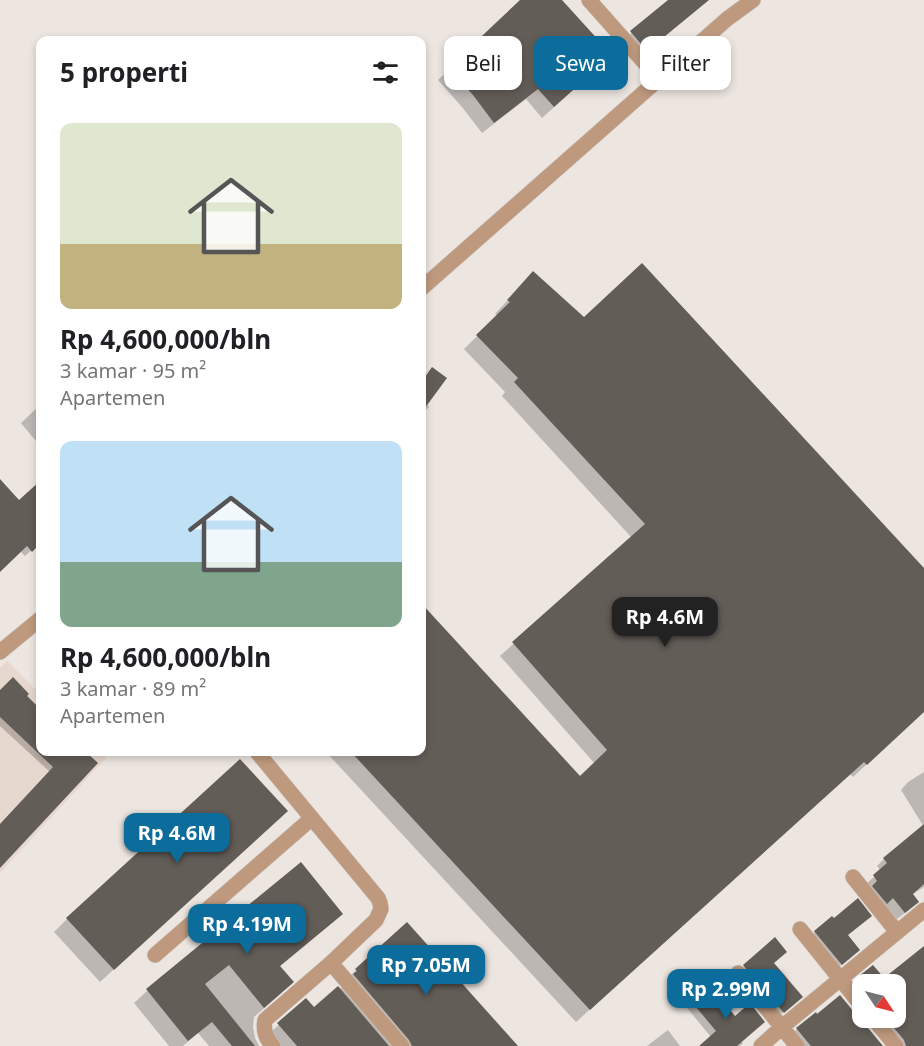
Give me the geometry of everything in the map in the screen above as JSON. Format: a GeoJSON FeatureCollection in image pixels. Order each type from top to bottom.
{"type":"FeatureCollection","features":[{"type":"Feature","properties":{"kind":"street"},"geometry":{"type":"LineString","coordinates":[[590,0],[640,57]]}},
{"type":"Feature","properties":{"kind":"street"},"geometry":{"type":"LineString","coordinates":[[708,36],[753,0]]}},
{"type":"Feature","properties":{"kind":"street"},"geometry":{"type":"LineString","coordinates":[[426,284],[647,90]]}},
{"type":"Feature","properties":{"kind":"street"},"geometry":{"type":"LineString","coordinates":[[0,652],[36,622]]}},
{"type":"Feature","properties":{"kind":"street"},"geometry":{"type":"LineString","coordinates":[[260,756],[378,898],[381,909],[376,920],[332,963],[265,1020],[264,1029],[273,1046]]}},
{"type":"Feature","properties":{"kind":"street"},"geometry":{"type":"LineString","coordinates":[[156,955],[312,818]]}},
{"type":"Feature","properties":{"kind":"street"},"geometry":{"type":"LineString","coordinates":[[853,877],[897,932]]}},
{"type":"Feature","properties":{"kind":"street"},"geometry":{"type":"LineString","coordinates":[[761,1046],[897,932],[921,919]]}},
{"type":"Feature","properties":{"kind":"street"},"geometry":{"type":"LineString","coordinates":[[800,929],[852,994]]}},
{"type":"Feature","properties":{"kind":"street"},"geometry":{"type":"LineString","coordinates":[[332,963],[402,1046]]}},
{"type":"Feature","properties":{"kind":"street"},"geometry":{"type":"LineString","coordinates":[[738,973],[797,1046]]}},
{"type":"Feature","properties":{"kind":"street"},"geometry":{"type":"LineString","coordinates":[[881,1028],[896,1046]]}},
{"type":"Feature","properties":{"kind":"shaded area"},"geometry":{"type":"Polygon","coordinates":[[[7,661],[36,690],[36,756],[104,756],[106,758],[0,873],[0,668],[7,661]]]}},
{"type":"Feature","properties":{"kind":"building"},"geometry":{"type":"Polygon","coordinates":[[[520,0],[562,0],[595,36],[534,36],[534,90],[537,90],[494,123],[468,90],[522,90],[522,36],[482,36],[520,0]]]}},
{"type":"Feature","properties":{"kind":"building"},"geometry":{"type":"Polygon","coordinates":[[[668,0],[709,0],[665,36],[640,36],[640,43],[630,31],[668,0]]]}},
{"type":"Feature","properties":{"kind":"building"},"geometry":{"type":"Polygon","coordinates":[[[539,90],[573,90],[554,107],[539,90]]]}},
{"type":"Feature","properties":{"kind":"building"},"geometry":{"type":"Polygon","coordinates":[[[642,263],[924,568],[924,712],[867,765],[864,762],[590,1010],[355,756],[426,756],[426,608],[580,776],[607,750],[512,642],[645,524],[514,382],[518,378],[476,335],[510,302],[507,300],[533,271],[584,317],[642,263]]]}},
{"type":"Feature","properties":{"kind":"building"},"geometry":{"type":"Polygon","coordinates":[[[432,367],[447,378],[426,407],[426,375],[432,367]]]}},
{"type":"Feature","properties":{"kind":"building"},"geometry":{"type":"Polygon","coordinates":[[[0,479],[19,500],[36,485],[36,548],[32,552],[27,546],[0,572],[0,479]]]}},
{"type":"Feature","properties":{"kind":"building"},"geometry":{"type":"Polygon","coordinates":[[[13,677],[36,705],[36,751],[0,717],[0,690],[13,677]]]}},
{"type":"Feature","properties":{"kind":"building"},"geometry":{"type":"Polygon","coordinates":[[[41,756],[90,756],[98,763],[0,868],[0,824],[53,767],[41,756]]]}},
{"type":"Feature","properties":{"kind":"building"},"geometry":{"type":"Polygon","coordinates":[[[240,759],[288,811],[114,970],[66,918],[240,759]]]}},
{"type":"Feature","properties":{"kind":"building"},"geometry":{"type":"Polygon","coordinates":[[[924,824],[924,884],[913,894],[919,902],[905,913],[893,898],[887,904],[872,886],[877,881],[873,875],[887,863],[883,858],[924,824]]]}},
{"type":"Feature","properties":{"kind":"building"},"geometry":{"type":"Polygon","coordinates":[[[301,862],[343,914],[280,966],[294,982],[264,1008],[229,965],[205,984],[255,1046],[232,1046],[212,1022],[188,1041],[146,989],[301,862]]]}},
{"type":"Feature","properties":{"kind":"building"},"geometry":{"type":"Polygon","coordinates":[[[858,898],[872,916],[848,935],[860,950],[842,965],[814,931],[858,898]]]}},
{"type":"Feature","properties":{"kind":"building"},"geometry":{"type":"Polygon","coordinates":[[[407,922],[518,1046],[412,1046],[353,974],[357,971],[355,969],[407,922]]]}},
{"type":"Feature","properties":{"kind":"building"},"geometry":{"type":"Polygon","coordinates":[[[775,937],[787,952],[774,963],[803,997],[784,1013],[743,965],[775,937]]]}},
{"type":"Feature","properties":{"kind":"building"},"geometry":{"type":"Polygon","coordinates":[[[924,946],[924,1046],[906,1046],[894,1028],[906,1028],[906,974],[889,974],[924,946]]]}},
{"type":"Feature","properties":{"kind":"building"},"geometry":{"type":"Polygon","coordinates":[[[873,965],[881,974],[862,974],[873,965]]]}},
{"type":"Feature","properties":{"kind":"building"},"geometry":{"type":"Polygon","coordinates":[[[710,985],[735,1016],[750,1003],[765,1022],[737,1046],[699,1046],[716,1031],[691,1001],[710,985]]]}},
{"type":"Feature","properties":{"kind":"building"},"geometry":{"type":"Polygon","coordinates":[[[338,986],[389,1046],[297,1046],[277,1023],[306,998],[314,1007],[338,986]]]}},
{"type":"Feature","properties":{"kind":"building"},"geometry":{"type":"Polygon","coordinates":[[[840,995],[852,1010],[852,1028],[868,1028],[883,1046],[811,1046],[796,1028],[816,1012],[817,1014],[840,995]]]}}]}
